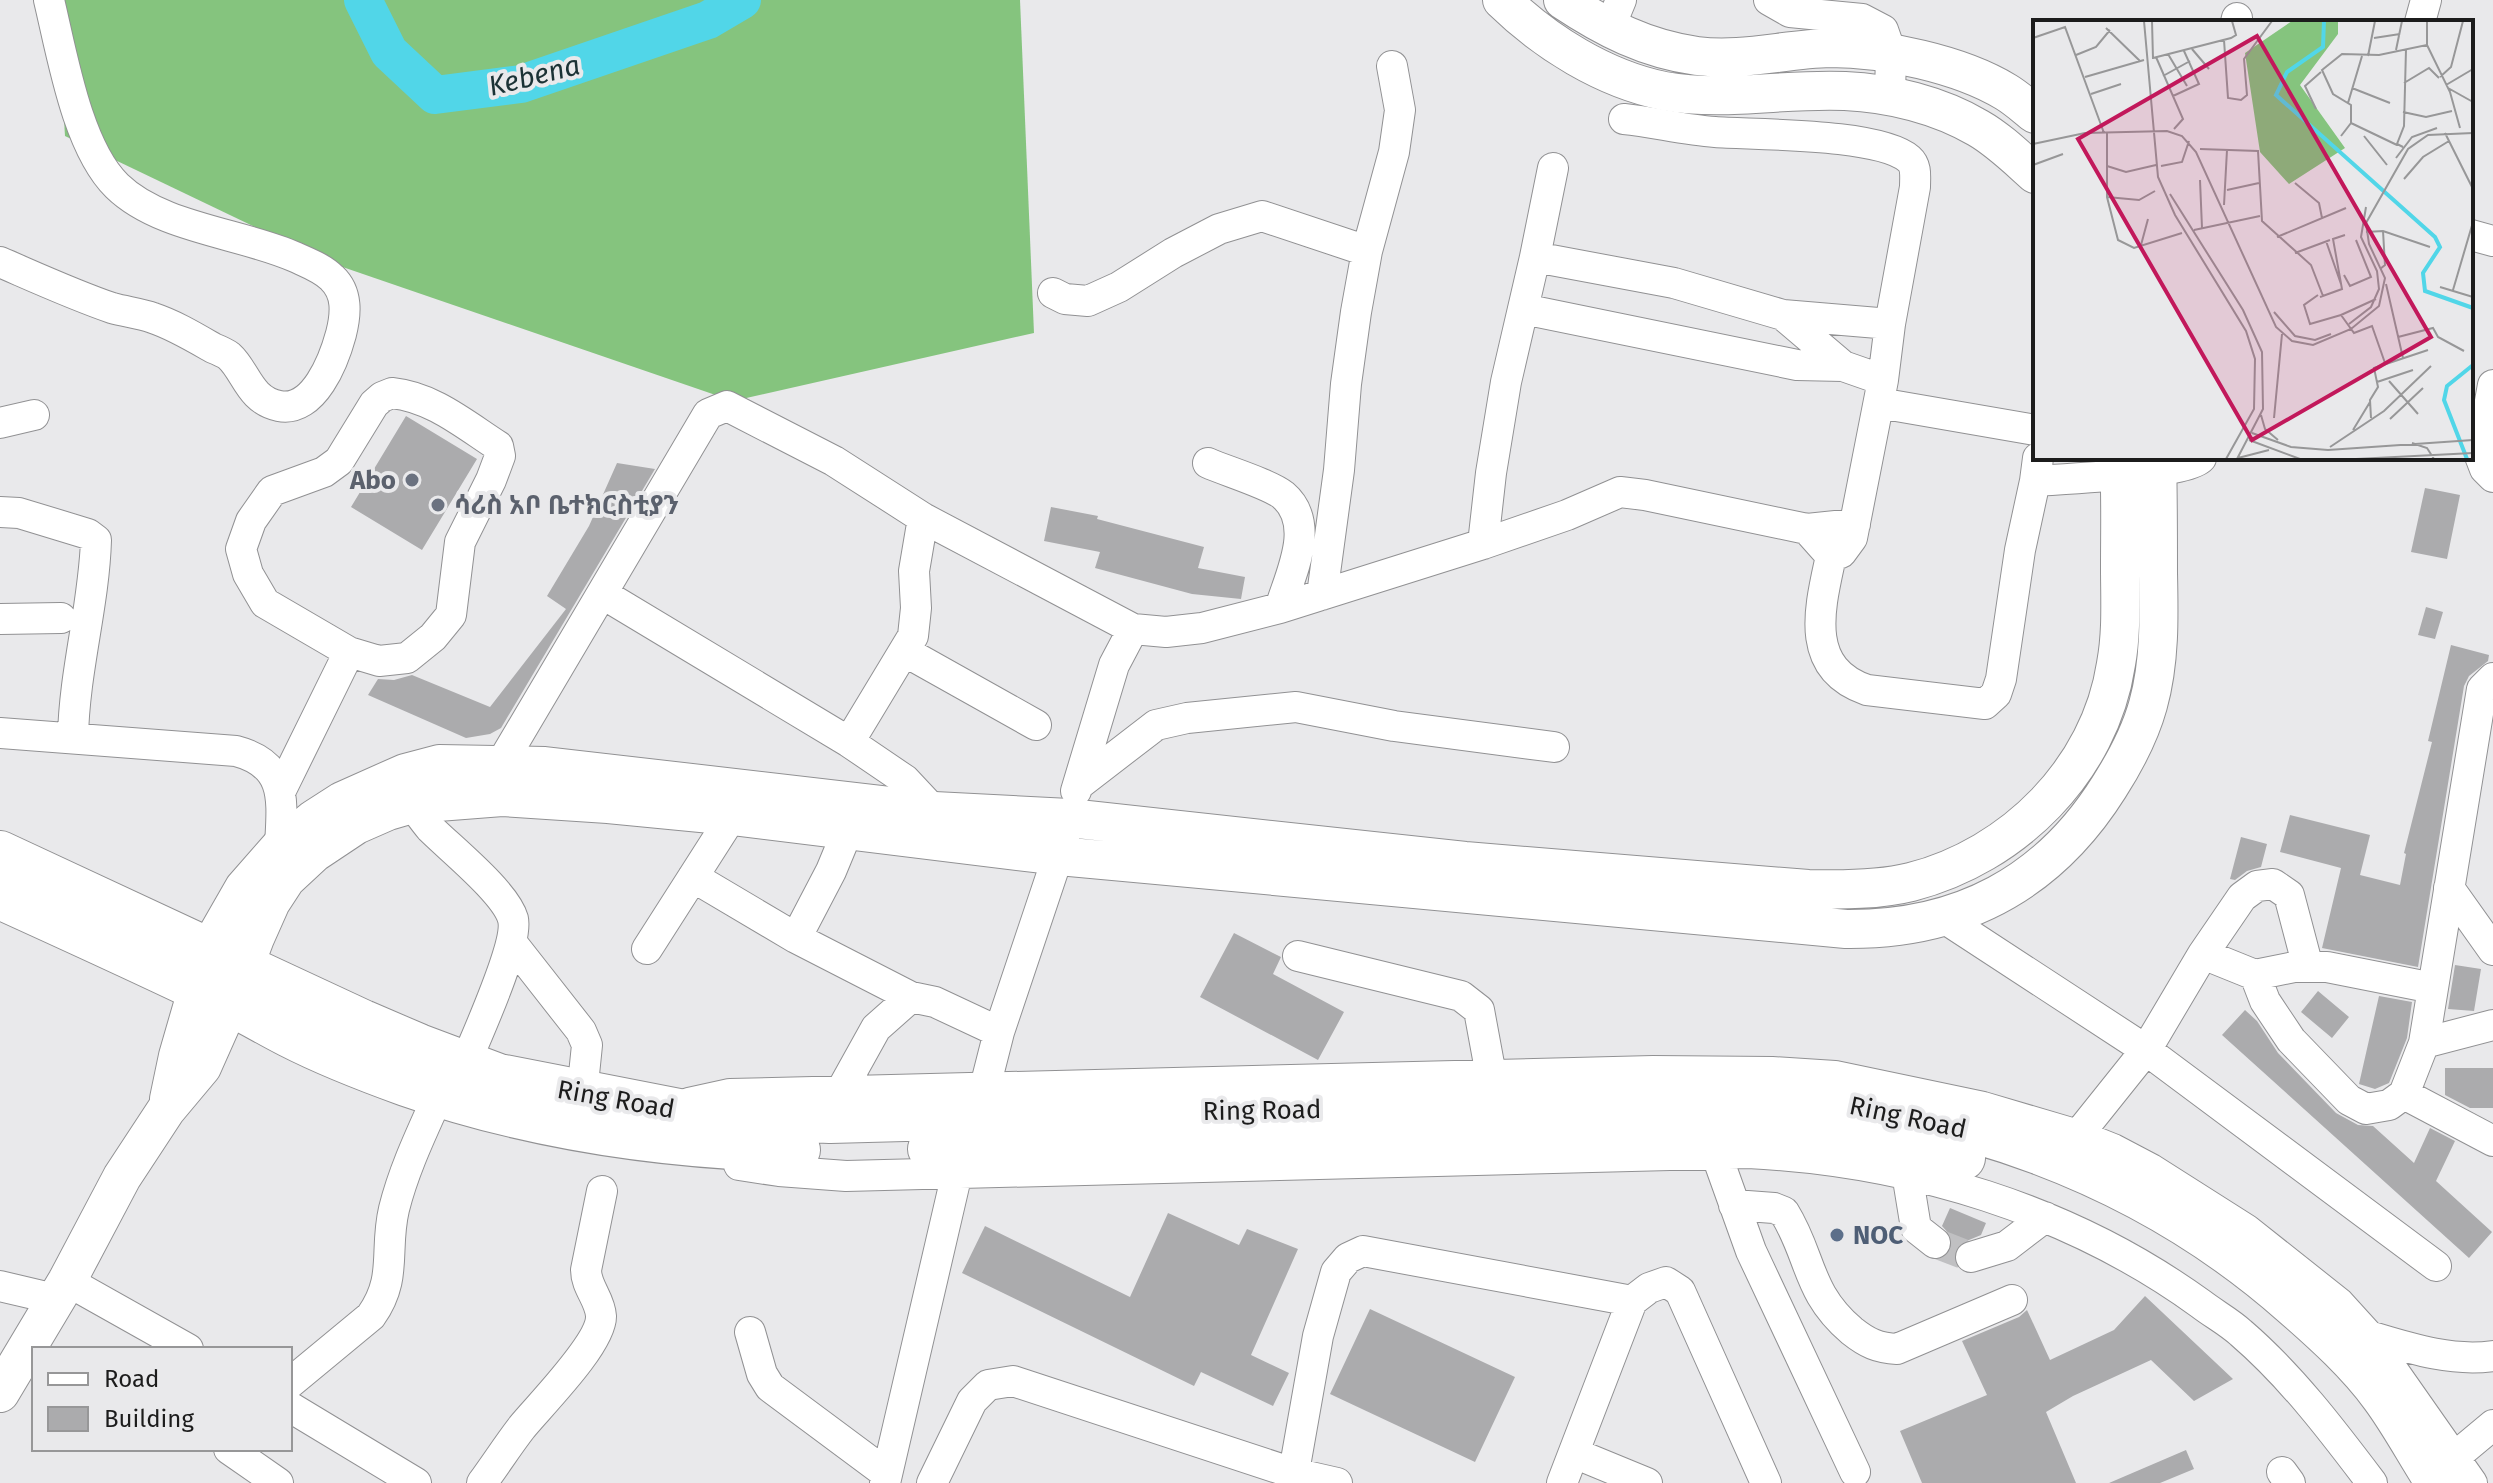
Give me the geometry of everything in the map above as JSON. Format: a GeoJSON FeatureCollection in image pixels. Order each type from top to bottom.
{"type":"FeatureCollection","features":[{"type":"Feature","properties":{"kind":"highway","name":"Ring Road"},"geometry":{"type":"LineString","coordinates":[[0,853],[220,977]]}},
{"type":"Feature","properties":{"kind":"highway","name":"Ring Road"},"geometry":{"type":"LineString","coordinates":[[0,897],[117,950],[220,977],[363,1022],[521,1119],[670,1126],[705,1116],[830,1121],[1786,1098],[1856,1105],[1946,1123],[2032,1149],[2092,1173],[2165,1210],[2234,1255],[2331,1337],[2383,1395],[2437,1477]]}},
{"type":"Feature","properties":{"kind":"highway","name":"Ring Road"},"geometry":{"type":"LineString","coordinates":[[452,1079],[499,1076],[582,1094],[670,1126]]}},
{"type":"Feature","properties":{"kind":"main road"},"geometry":{"type":"LineString","coordinates":[[1502,0],[1552,43],[1613,73],[1660,90],[1691,95],[1844,91],[1890,96],[1941,111],[1979,128],[2033,172]]}},
{"type":"Feature","properties":{"kind":"main road"},"geometry":{"type":"LineString","coordinates":[[1563,0],[1615,14],[1646,45],[1697,56],[1738,58],[1831,48],[1891,53],[1966,74],[2025,100]]}},
{"type":"Feature","properties":{"kind":"main road"},"geometry":{"type":"LineString","coordinates":[[0,1393],[61,1290],[122,1177],[166,1110],[202,1067],[220,977],[244,888],[280,847],[314,819],[368,787],[439,764],[545,766],[934,811],[1073,802],[1465,861],[1808,889],[1840,890],[1909,883],[1975,858],[2028,821],[2057,790],[2096,730],[2116,666],[2138,465]]}},
{"type":"Feature","properties":{"kind":"main road"},"geometry":{"type":"LineString","coordinates":[[220,977],[286,879],[314,853],[356,825],[412,804],[502,797],[732,816],[1059,856],[1846,929],[1907,927],[1944,918],[2014,885],[2055,854],[2079,830],[2123,765],[2148,705],[2159,641],[2138,465]]}},
{"type":"Feature","properties":{"kind":"street"},"geometry":{"type":"LineString","coordinates":[[0,262],[114,308],[153,317],[194,337],[230,357],[246,384],[267,401],[281,407],[303,401],[316,389],[331,364],[341,334],[345,310],[343,292],[333,278],[315,265],[255,242],[204,230],[134,199],[100,167],[71,89],[49,0]]}},
{"type":"Feature","properties":{"kind":"street"},"geometry":{"type":"LineString","coordinates":[[2421,20],[2426,0]]}},
{"type":"Feature","properties":{"kind":"street"},"geometry":{"type":"LineString","coordinates":[[1758,54],[1779,6],[1862,19],[1883,30],[1891,53],[1890,96]]}},
{"type":"Feature","properties":{"kind":"street"},"geometry":{"type":"LineString","coordinates":[[1322,595],[1339,470],[1346,384],[1367,251],[1380,211],[1400,110],[1392,66]]}},
{"type":"Feature","properties":{"kind":"street"},"geometry":{"type":"LineString","coordinates":[[1624,119],[1713,132],[1795,135],[1846,141],[1883,148],[1910,160],[1915,169],[1915,187],[1881,391],[1855,524],[1847,546],[1841,553],[1831,556]]}},
{"type":"Feature","properties":{"kind":"street"},"geometry":{"type":"LineString","coordinates":[[1483,544],[1503,397],[1553,168]]}},
{"type":"Feature","properties":{"kind":"street"},"geometry":{"type":"LineString","coordinates":[[1053,293],[1065,299],[1088,301],[1119,287],[1219,229],[1262,216],[1367,251]]}},
{"type":"Feature","properties":{"kind":"street"},"geometry":{"type":"LineString","coordinates":[[2473,236],[2493,241]]}},
{"type":"Feature","properties":{"kind":"street"},"geometry":{"type":"LineString","coordinates":[[1535,257],[1674,283],[1783,315],[1890,324]]}},
{"type":"Feature","properties":{"kind":"street"},"geometry":{"type":"LineString","coordinates":[[1523,309],[1797,365],[1843,366]]}},
{"type":"Feature","properties":{"kind":"street"},"geometry":{"type":"LineString","coordinates":[[1783,315],[1843,366],[1881,391],[2033,429]]}},
{"type":"Feature","properties":{"kind":"street"},"geometry":{"type":"LineString","coordinates":[[2473,373],[2493,377]]}},
{"type":"Feature","properties":{"kind":"street"},"geometry":{"type":"LineString","coordinates":[[2493,385],[2480,456],[2485,469],[2493,477]]}},
{"type":"Feature","properties":{"kind":"street"},"geometry":{"type":"LineString","coordinates":[[392,393],[412,395],[438,407],[498,446],[500,456],[460,542],[451,615],[433,637],[407,658],[379,661],[349,652],[265,603],[248,574],[241,549],[251,521],[272,491],[324,472],[339,461],[374,404],[382,397],[392,393]]}},
{"type":"Feature","properties":{"kind":"street"},"geometry":{"type":"LineString","coordinates":[[501,764],[708,414],[719,407],[727,406],[834,461],[923,518],[1133,629],[1166,632],[1202,628],[1280,608],[1483,544],[1567,515],[1620,492],[1807,529],[1855,524]]}},
{"type":"Feature","properties":{"kind":"street"},"geometry":{"type":"LineString","coordinates":[[0,423],[34,415]]}},
{"type":"Feature","properties":{"kind":"street"},"geometry":{"type":"LineString","coordinates":[[1831,556],[1820,617],[1820,642],[1827,660],[1839,675],[1851,685],[1867,690],[1985,704],[1996,694],[2001,679],[2020,550],[2036,470],[2196,463],[2199,460]]}},
{"type":"Feature","properties":{"kind":"street"},"geometry":{"type":"LineString","coordinates":[[1208,463],[1282,494],[1293,507],[1300,526],[1298,552],[1280,608]]}},
{"type":"Feature","properties":{"kind":"street"},"geometry":{"type":"LineString","coordinates":[[0,512],[19,513],[88,534],[96,540],[73,713],[73,738]]}},
{"type":"Feature","properties":{"kind":"street"},"geometry":{"type":"LineString","coordinates":[[849,742],[913,636],[916,608],[914,571],[923,518]]}},
{"type":"Feature","properties":{"kind":"street"},"geometry":{"type":"LineString","coordinates":[[1807,529],[1831,556]]}},
{"type":"Feature","properties":{"kind":"street"},"geometry":{"type":"LineString","coordinates":[[603,594],[849,742],[905,780],[934,811]]}},
{"type":"Feature","properties":{"kind":"street"},"geometry":{"type":"LineString","coordinates":[[0,619],[61,618]]}},
{"type":"Feature","properties":{"kind":"street"},"geometry":{"type":"LineString","coordinates":[[985,1087],[999,1032],[1059,856],[1114,665],[1133,629]]}},
{"type":"Feature","properties":{"kind":"street"},"geometry":{"type":"LineString","coordinates":[[904,651],[1036,725]]}},
{"type":"Feature","properties":{"kind":"street"},"geometry":{"type":"LineString","coordinates":[[280,847],[281,790],[349,652]]}},
{"type":"Feature","properties":{"kind":"street"},"geometry":{"type":"LineString","coordinates":[[2255,975],[2265,1001],[2291,1040],[2349,1100],[2366,1109],[2389,1105],[2404,1094],[2424,1043],[2482,689],[2493,678]]}},
{"type":"Feature","properties":{"kind":"street"},"geometry":{"type":"LineString","coordinates":[[1073,802],[1156,725],[1187,718],[1296,707],[1394,726],[1554,747]]}},
{"type":"Feature","properties":{"kind":"street"},"geometry":{"type":"LineString","coordinates":[[0,733],[236,751],[255,756],[269,765],[281,790]]}},
{"type":"Feature","properties":{"kind":"street"},"geometry":{"type":"LineString","coordinates":[[292,1381],[371,1316],[381,1303],[388,1285],[389,1237],[401,1181],[452,1079],[512,943],[513,919],[506,906],[454,848],[431,829],[412,804]]}},
{"type":"Feature","properties":{"kind":"street"},"geometry":{"type":"LineString","coordinates":[[647,949],[732,816]]}},
{"type":"Feature","properties":{"kind":"street"},"geometry":{"type":"LineString","coordinates":[[796,938],[831,871],[848,830]]}},
{"type":"Feature","properties":{"kind":"street"},"geometry":{"type":"LineString","coordinates":[[693,877],[796,938],[911,997],[935,1002],[999,1032]]}},
{"type":"Feature","properties":{"kind":"street"},"geometry":{"type":"LineString","coordinates":[[2078,1135],[2146,1050],[2203,954],[2242,897],[2257,886],[2273,884],[2289,895],[2308,967]]}},
{"type":"Feature","properties":{"kind":"street"},"geometry":{"type":"LineString","coordinates":[[2449,888],[2490,942]]}},
{"type":"Feature","properties":{"kind":"street"},"geometry":{"type":"LineString","coordinates":[[1944,918],[2146,1050],[2436,1266]]}},
{"type":"Feature","properties":{"kind":"street"},"geometry":{"type":"LineString","coordinates":[[512,943],[581,1031],[587,1045],[582,1094]]}},
{"type":"Feature","properties":{"kind":"street"},"geometry":{"type":"LineString","coordinates":[[2203,954],[2255,975],[2327,967],[2433,988]]}},
{"type":"Feature","properties":{"kind":"street"},"geometry":{"type":"LineString","coordinates":[[1298,956],[1461,996],[1479,1010],[1491,1075]]}},
{"type":"Feature","properties":{"kind":"street"},"geometry":{"type":"LineString","coordinates":[[841,1091],[876,1028],[911,997]]}},
{"type":"Feature","properties":{"kind":"street"},"geometry":{"type":"LineString","coordinates":[[2424,1043],[2493,1025]]}},
{"type":"Feature","properties":{"kind":"street"},"geometry":{"type":"LineString","coordinates":[[2372,1483],[2304,1395],[2240,1332],[2165,1278],[2076,1229],[1966,1190],[1907,1173],[1795,1155],[1748,1153],[846,1176],[779,1171],[700,1156],[670,1126],[701,1099],[730,1094],[1698,1071],[1835,1076],[1983,1107],[2078,1135],[2151,1169],[2247,1230],[2339,1303],[2369,1336],[2437,1477],[2493,1425]]}},
{"type":"Feature","properties":{"kind":"street"},"geometry":{"type":"LineString","coordinates":[[2404,1094],[2493,1141]]}},
{"type":"Feature","properties":{"kind":"street"},"geometry":{"type":"LineString","coordinates":[[1717,1156],[1751,1251],[1855,1472]]}},
{"type":"Feature","properties":{"kind":"street"},"geometry":{"type":"LineString","coordinates":[[750,1332],[762,1374],[770,1387],[886,1479],[957,1173]]}},
{"type":"Feature","properties":{"kind":"street"},"geometry":{"type":"LineString","coordinates":[[1907,1173],[1916,1228],[1935,1243]]}},
{"type":"Feature","properties":{"kind":"street"},"geometry":{"type":"LineString","coordinates":[[482,1483],[522,1427],[581,1357],[600,1323],[599,1307],[586,1279],[602,1191]]}},
{"type":"Feature","properties":{"kind":"street"},"geometry":{"type":"LineString","coordinates":[[1734,1205],[1774,1208],[1784,1212],[1817,1290],[1836,1317],[1863,1340],[1880,1348],[1897,1349],[2012,1300]]}},
{"type":"Feature","properties":{"kind":"street"},"geometry":{"type":"LineString","coordinates":[[1971,1257],[2007,1246],[2045,1217]]}},
{"type":"Feature","properties":{"kind":"street"},"geometry":{"type":"LineString","coordinates":[[1293,1478],[1318,1336],[1336,1272],[1348,1258],[1363,1251],[1632,1301]]}},
{"type":"Feature","properties":{"kind":"street"},"geometry":{"type":"LineString","coordinates":[[1562,1483],[1632,1301],[1649,1288],[1666,1282],[1680,1291],[1766,1483]]}},
{"type":"Feature","properties":{"kind":"street"},"geometry":{"type":"LineString","coordinates":[[0,1286],[61,1290],[184,1347]]}},
{"type":"Feature","properties":{"kind":"street"},"geometry":{"type":"LineString","coordinates":[[2369,1336],[2422,1352],[2473,1359],[2493,1356]]}},
{"type":"Feature","properties":{"kind":"street"},"geometry":{"type":"LineString","coordinates":[[932,1483],[972,1401],[988,1385],[1013,1381],[1293,1478],[1337,1483]]}},
{"type":"Feature","properties":{"kind":"street"},"geometry":{"type":"LineString","coordinates":[[292,1408],[416,1483]]}},
{"type":"Feature","properties":{"kind":"street"},"geometry":{"type":"LineString","coordinates":[[232,1451],[278,1483]]}},
{"type":"Feature","properties":{"kind":"street"},"geometry":{"type":"LineString","coordinates":[[1574,1453],[1647,1483]]}},
{"type":"Feature","properties":{"kind":"green space"},"geometry":{"type":"Polygon","coordinates":[[[57,0],[1020,0],[1034,333],[733,401],[328,262],[65,136],[57,0]]]}},
{"type":"Feature","properties":{"kind":"building"},"geometry":{"type":"Polygon","coordinates":[[[406,416],[477,459],[422,550],[351,507],[406,416]]]}},
{"type":"Feature","properties":{"kind":"building"},"geometry":{"type":"Polygon","coordinates":[[[617,463],[655,469],[501,728],[490,734],[466,738],[368,695],[378,679],[394,680],[412,675],[490,707],[566,609],[547,596],[589,526],[617,463]]]}},
{"type":"Feature","properties":{"kind":"building"},"geometry":{"type":"Polygon","coordinates":[[[2425,488],[2460,495],[2447,559],[2411,552],[2425,488]]]}},
{"type":"Feature","properties":{"kind":"building"},"geometry":{"type":"Polygon","coordinates":[[[1051,507],[1098,516],[1097,519],[1204,547],[1198,568],[1245,577],[1241,599],[1192,594],[1095,568],[1100,552],[1044,541],[1051,507]]]}},
{"type":"Feature","properties":{"kind":"building"},"geometry":{"type":"Polygon","coordinates":[[[2426,607],[2443,612],[2435,639],[2418,635],[2426,607]]]}},
{"type":"Feature","properties":{"kind":"building"},"geometry":{"type":"Polygon","coordinates":[[[2451,645],[2489,655],[2488,661],[2469,676],[2464,686],[2418,967],[2322,948],[2341,868],[2280,852],[2290,815],[2370,835],[2360,875],[2400,885],[2404,853],[2432,742],[2428,741],[2451,645]]]}},
{"type":"Feature","properties":{"kind":"building"},"geometry":{"type":"Polygon","coordinates":[[[2241,837],[2267,844],[2261,867],[2247,871],[2235,880],[2230,879],[2241,837]]]}},
{"type":"Feature","properties":{"kind":"building"},"geometry":{"type":"Polygon","coordinates":[[[1234,933],[1281,957],[1273,974],[1344,1012],[1318,1060],[1200,997],[1234,933]]]}},
{"type":"Feature","properties":{"kind":"building"},"geometry":{"type":"Polygon","coordinates":[[[2455,965],[2481,969],[2474,1011],[2448,1009],[2455,965]]]}},
{"type":"Feature","properties":{"kind":"building"},"geometry":{"type":"Polygon","coordinates":[[[2318,991],[2349,1017],[2332,1038],[2301,1012],[2318,991]]]}},
{"type":"Feature","properties":{"kind":"building"},"geometry":{"type":"Polygon","coordinates":[[[2379,996],[2412,1002],[2407,1038],[2389,1083],[2375,1089],[2359,1084],[2379,996]]]}},
{"type":"Feature","properties":{"kind":"building"},"geometry":{"type":"Polygon","coordinates":[[[2245,1010],[2257,1021],[2278,1053],[2336,1113],[2358,1125],[2373,1126],[2414,1163],[2430,1128],[2455,1141],[2436,1181],[2492,1232],[2469,1258],[2222,1035],[2245,1010]]]}},
{"type":"Feature","properties":{"kind":"building"},"geometry":{"type":"Polygon","coordinates":[[[2445,1068],[2493,1068],[2493,1108],[2470,1108],[2445,1095],[2445,1068]]]}},
{"type":"Feature","properties":{"kind":"building"},"geometry":{"type":"Polygon","coordinates":[[[1950,1208],[1986,1223],[1981,1235],[1957,1245],[1953,1254],[1956,1266],[1942,1260],[1949,1255],[1953,1246],[1951,1236],[1942,1226],[1950,1208]]]}},
{"type":"Feature","properties":{"kind":"building"},"geometry":{"type":"Polygon","coordinates":[[[1168,1213],[1239,1245],[1247,1229],[1298,1249],[1251,1355],[1289,1373],[1273,1406],[1201,1372],[1194,1386],[962,1273],[985,1226],[1130,1297],[1168,1213]]]}},
{"type":"Feature","properties":{"kind":"building"},"geometry":{"type":"Polygon","coordinates":[[[2145,1296],[2233,1379],[2194,1401],[2151,1360],[2046,1412],[2076,1483],[1922,1483],[1900,1431],[1987,1395],[1962,1341],[2019,1317],[2027,1310],[2050,1360],[2114,1330],[2145,1296]]]}},
{"type":"Feature","properties":{"kind":"building"},"geometry":{"type":"Polygon","coordinates":[[[1370,1309],[1515,1377],[1475,1462],[1330,1394],[1370,1309]]]}},
{"type":"Feature","properties":{"kind":"building"},"geometry":{"type":"Polygon","coordinates":[[[2186,1450],[2194,1469],[2160,1483],[2109,1483],[2186,1450]]]}},
{"type":"Feature","properties":{"kind":"waterway","name":"Kebena"},"geometry":{"type":"LineString","coordinates":[[363,0],[389,52],[435,95],[521,84],[708,20],[742,0]]}},
{"type":"Feature","properties":{"kind":"tunnel"},"geometry":{"type":"LineString","coordinates":[[1935,1243],[1971,1257]]}},
{"type":"Feature","properties":{"kind":"place","name":"Abo"},"geometry":{"type":"Point","coordinates":[412,480]}},
{"type":"Feature","properties":{"kind":"place","name":"ሳሪስ አቦ ቤተክርስቲያን"},"geometry":{"type":"Point","coordinates":[438,505]}},
{"type":"Feature","properties":{"kind":"place","name":"NOC"},"geometry":{"type":"Point","coordinates":[1837,1235]}}]}
